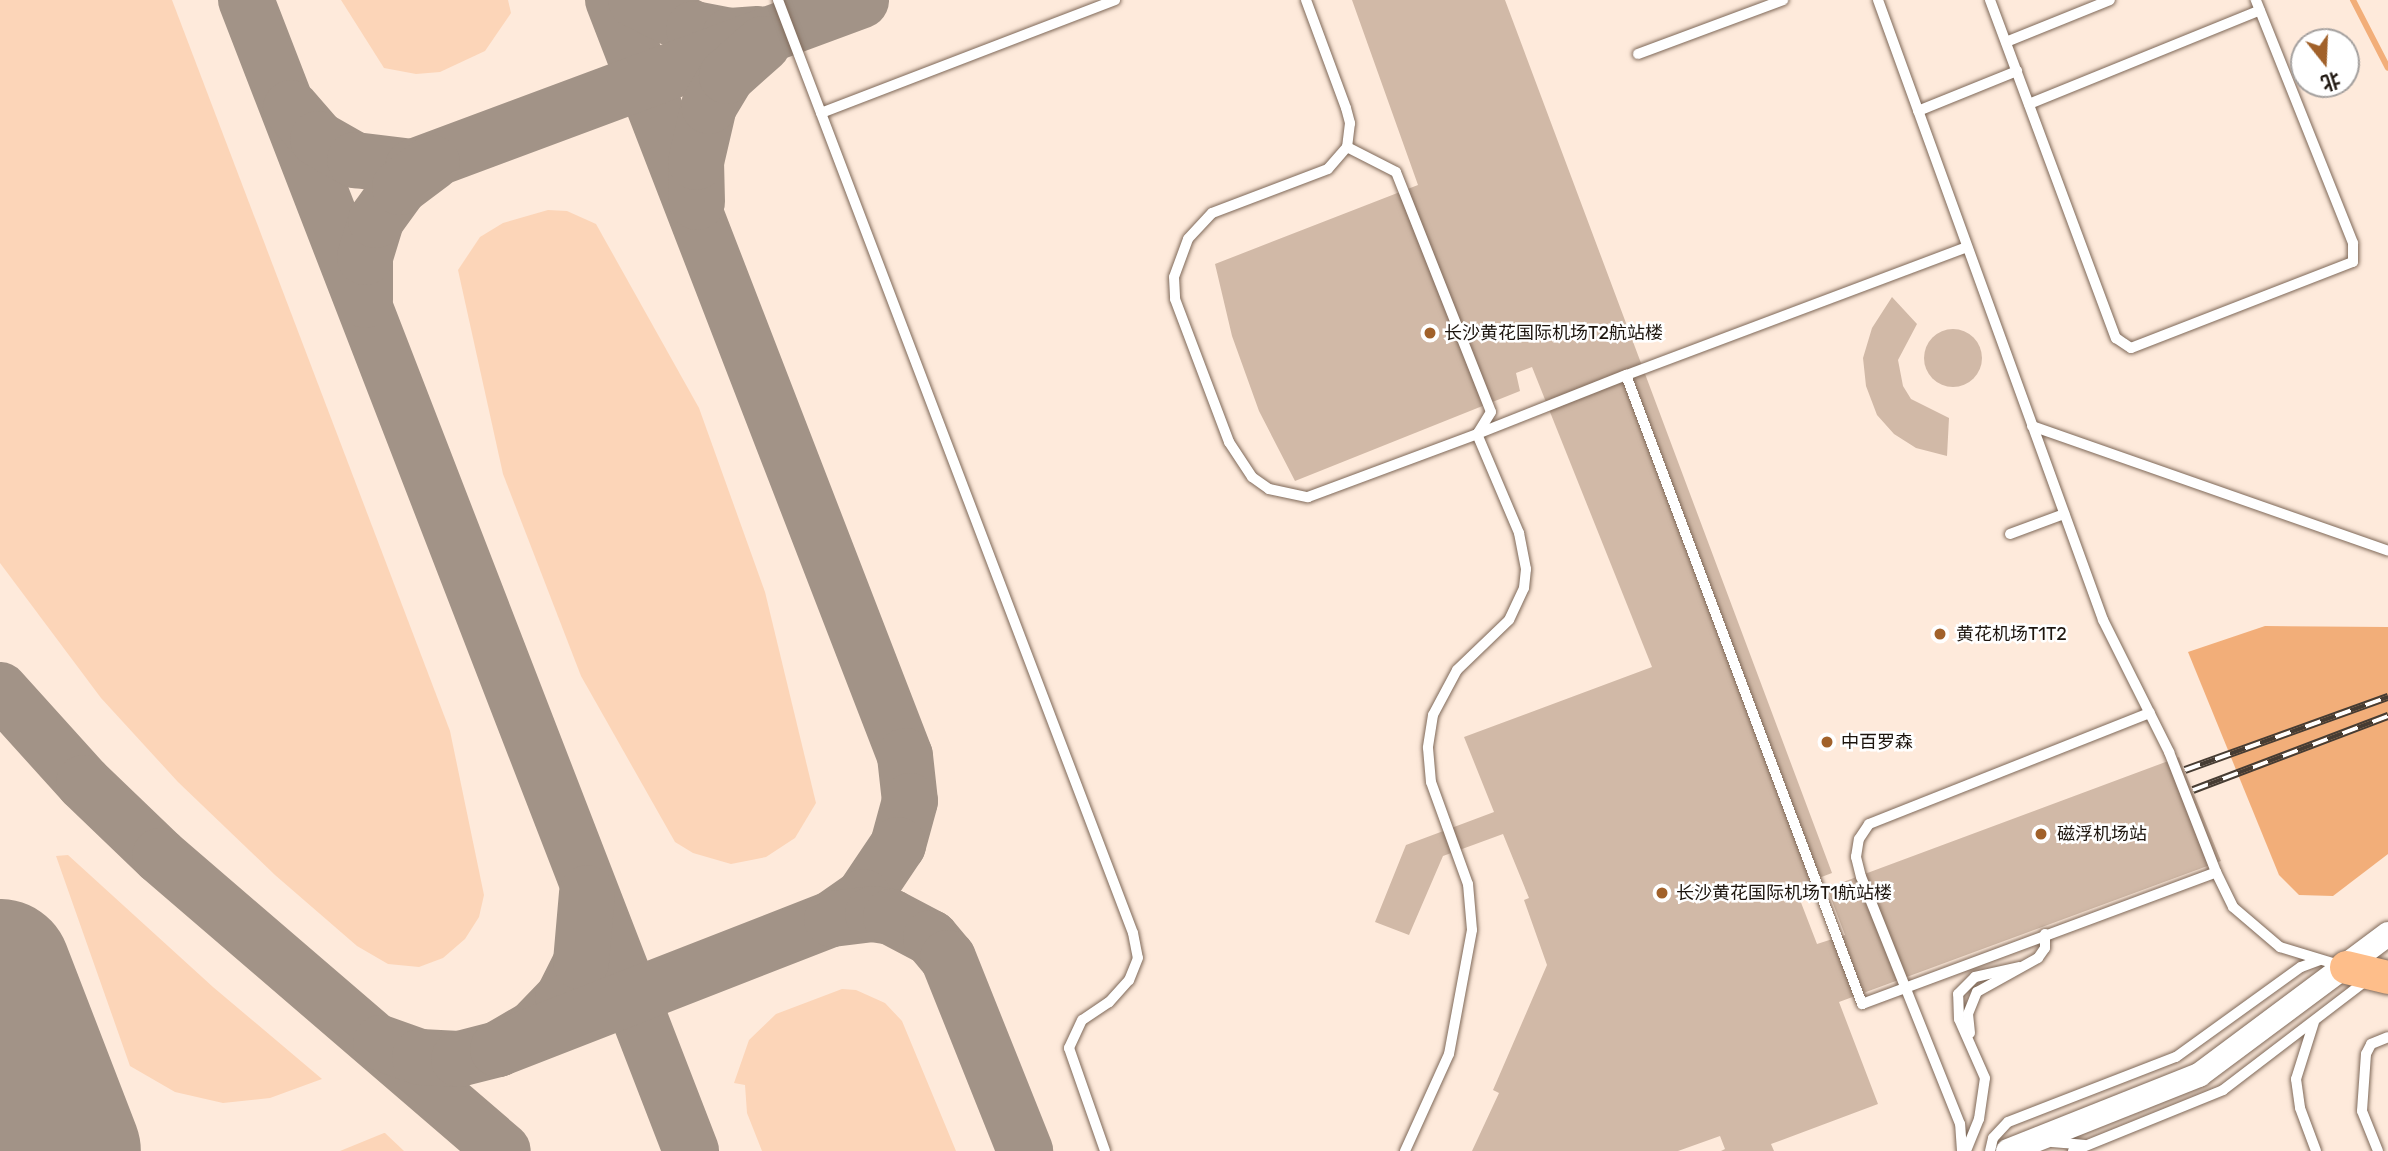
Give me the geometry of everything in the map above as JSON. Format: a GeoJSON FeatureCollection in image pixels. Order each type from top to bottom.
{"type":"FeatureCollection","features":[{"type":"Feature","properties":{"kind":"street"},"geometry":{"type":"LineString","coordinates":[[2008,1151],[2216,1065],[2361,969],[2388,934]]}},
{"type":"Feature","properties":{"kind":"lane"},"geometry":{"type":"LineString","coordinates":[[778,0],[1133,933],[1138,958],[1129,980],[1109,1002],[1082,1020],[1069,1048],[1105,1151]]}},
{"type":"Feature","properties":{"kind":"lane"},"geometry":{"type":"LineString","coordinates":[[821,113],[1114,0]]}},
{"type":"Feature","properties":{"kind":"lane"},"geometry":{"type":"LineString","coordinates":[[1306,0],[1346,108],[1350,123],[1347,147],[1328,169],[1212,213],[1198,225],[1180,256],[1175,299],[1229,442],[1252,477],[1269,489],[1308,498],[1967,247]]}},
{"type":"Feature","properties":{"kind":"lane"},"geometry":{"type":"LineString","coordinates":[[1638,54],[1783,0]]}},
{"type":"Feature","properties":{"kind":"lane"},"geometry":{"type":"LineString","coordinates":[[1878,0],[2103,620],[2150,713],[2233,907],[2280,947],[2361,969]]}},
{"type":"Feature","properties":{"kind":"lane"},"geometry":{"type":"LineString","coordinates":[[1990,0],[2029,104],[2122,345],[2140,347],[2346,268],[2353,262],[2353,243],[2258,5],[2029,104]]}},
{"type":"Feature","properties":{"kind":"lane"},"geometry":{"type":"LineString","coordinates":[[2006,42],[2110,0]]}},
{"type":"Feature","properties":{"kind":"lane"},"geometry":{"type":"LineString","coordinates":[[1918,111],[2017,71]]}},
{"type":"Feature","properties":{"kind":"lane"},"geometry":{"type":"LineString","coordinates":[[1347,147],[1396,172],[1491,412],[1477,434]]}},
{"type":"Feature","properties":{"kind":"lane"},"geometry":{"type":"LineString","coordinates":[[1626,375],[1862,1004],[2216,872]]}},
{"type":"Feature","properties":{"kind":"lane"},"geometry":{"type":"LineString","coordinates":[[2032,426],[2388,551]]}},
{"type":"Feature","properties":{"kind":"lane"},"geometry":{"type":"LineString","coordinates":[[1405,1151],[1449,1054],[1472,930],[1468,884],[1432,782],[1431,723],[1446,684],[1509,620],[1524,589],[1526,569],[1519,533],[1477,434]]}},
{"type":"Feature","properties":{"kind":"lane"},"geometry":{"type":"LineString","coordinates":[[2010,534],[2064,514]]}},
{"type":"Feature","properties":{"kind":"lane"},"geometry":{"type":"LineString","coordinates":[[1964,1151],[1960,1124],[1856,857],[1859,839],[1869,824],[2150,713]]}},
{"type":"Feature","properties":{"kind":"lane"},"geometry":{"type":"LineString","coordinates":[[1971,1040],[1968,1014],[1977,992],[2003,981],[2019,967],[2038,958],[2045,948],[2045,934]]}},
{"type":"Feature","properties":{"kind":"lane"},"geometry":{"type":"LineString","coordinates":[[1964,1151],[1979,1119],[1984,1090],[1981,1062],[1957,1008],[1964,984],[1997,968],[2019,967]]}},
{"type":"Feature","properties":{"kind":"lane"},"geometry":{"type":"LineString","coordinates":[[1990,1151],[1993,1138],[2008,1122],[2176,1057],[2301,967],[2361,969]]}},
{"type":"Feature","properties":{"kind":"lane"},"geometry":{"type":"LineString","coordinates":[[2073,1151],[2202,1102],[2314,1022],[2361,969]]}},
{"type":"Feature","properties":{"kind":"lane"},"geometry":{"type":"LineString","coordinates":[[2314,1022],[2296,1079],[2300,1108],[2316,1151]]}},
{"type":"Feature","properties":{"kind":"lane"},"geometry":{"type":"LineString","coordinates":[[2378,1151],[2362,1111],[2366,1054],[2371,1044],[2388,1037]]}},
{"type":"Feature","properties":{"kind":"lane"},"geometry":{"type":"LineString","coordinates":[[2024,1151],[2050,1142],[2089,1145]]}},
{"type":"Feature","properties":{"kind":"shaded area"},"geometry":{"type":"Polygon","coordinates":[[[0,0],[172,0],[450,731],[484,895],[479,917],[465,939],[443,958],[419,967],[388,964],[357,946],[275,875],[178,782],[101,698],[0,563],[0,0]]]}},
{"type":"Feature","properties":{"kind":"shaded area"},"geometry":{"type":"Polygon","coordinates":[[[341,0],[508,0],[511,13],[485,51],[440,72],[416,74],[384,68],[341,0]]]}},
{"type":"Feature","properties":{"kind":"shaded area"},"geometry":{"type":"Polygon","coordinates":[[[548,210],[567,211],[596,224],[699,408],[765,592],[816,803],[795,838],[766,857],[731,864],[693,853],[675,842],[581,676],[503,474],[458,270],[480,237],[503,223],[548,210]]]}},
{"type":"Feature","properties":{"kind":"shaded area"},"geometry":{"type":"Polygon","coordinates":[[[2265,626],[2388,627],[2388,854],[2333,896],[2299,895],[2279,875],[2188,652],[2265,626]]]}},
{"type":"Feature","properties":{"kind":"shaded area"},"geometry":{"type":"Polygon","coordinates":[[[68,855],[213,987],[322,1079],[270,1098],[223,1103],[175,1092],[130,1066],[56,856],[68,855]]]}},
{"type":"Feature","properties":{"kind":"shaded area"},"geometry":{"type":"Polygon","coordinates":[[[842,989],[856,990],[885,1003],[902,1021],[956,1151],[762,1151],[747,1113],[745,1085],[734,1083],[749,1040],[776,1014],[842,989]]]}},
{"type":"Feature","properties":{"kind":"shaded area"},"geometry":{"type":"Polygon","coordinates":[[[384,1133],[404,1151],[340,1151],[384,1133]]]}},
{"type":"Feature","properties":{"kind":"building"},"geometry":{"type":"Polygon","coordinates":[[[1352,0],[1505,0],[1832,873],[1795,887],[1817,944],[1845,935],[1827,888],[2179,757],[2221,861],[1839,1002],[1878,1104],[1771,1144],[1774,1151],[1721,1151],[1725,1149],[1720,1136],[1678,1151],[1472,1151],[1499,1093],[1493,1090],[1547,965],[1524,900],[1529,898],[1503,834],[1443,856],[1409,935],[1375,922],[1406,845],[1494,812],[1464,737],[1652,667],[1532,367],[1516,373],[1520,391],[1295,481],[1259,411],[1232,336],[1215,264],[1418,185],[1352,0]]]}},
{"type":"Feature","properties":{"kind":"building"},"geometry":{"type":"Polygon","coordinates":[[[1892,297],[1917,324],[1898,360],[1903,386],[1911,399],[1949,418],[1947,456],[1916,448],[1894,434],[1877,415],[1866,386],[1863,358],[1872,328],[1892,297]]]}},
{"type":"Feature","properties":{"kind":"building"},"geometry":{"type":"Polygon","coordinates":[[[1947,329],[1959,329],[1974,337],[1982,352],[1982,364],[1974,379],[1959,387],[1947,387],[1932,379],[1924,364],[1924,352],[1932,337],[1947,329]]]}},
{"type":"Feature","properties":{"kind":"waterway"},"geometry":{"type":"LineString","coordinates":[[2353,0],[2388,68]]}},
{"type":"Feature","properties":{"kind":"taxiway"},"geometry":{"type":"LineString","coordinates":[[246,0],[691,1151]]}},
{"type":"Feature","properties":{"kind":"taxiway"},"geometry":{"type":"LineString","coordinates":[[613,0],[905,756],[910,801],[898,845],[863,897],[832,919]]}},
{"type":"Feature","properties":{"kind":"taxiway"},"geometry":{"type":"LineString","coordinates":[[636,0],[694,29],[730,36],[758,34]]}},
{"type":"Feature","properties":{"kind":"taxiway"},"geometry":{"type":"LineString","coordinates":[[291,108],[318,139],[355,160],[413,167],[861,0]]}},
{"type":"Feature","properties":{"kind":"taxiway"},"geometry":{"type":"LineString","coordinates":[[697,202],[696,162],[709,106],[727,76],[763,44]]}},
{"type":"Feature","properties":{"kind":"taxiway"},"geometry":{"type":"LineString","coordinates":[[365,300],[365,257],[376,220],[400,187],[432,163]]}},
{"type":"Feature","properties":{"kind":"taxiway"},"geometry":{"type":"LineString","coordinates":[[0,690],[84,783],[160,856],[503,1151]]}},
{"type":"Feature","properties":{"kind":"taxiway"},"geometry":{"type":"LineString","coordinates":[[381,1043],[420,1057],[459,1059],[498,1049],[534,1028],[563,998],[581,962],[587,893]]}},
{"type":"Feature","properties":{"kind":"taxiway"},"geometry":{"type":"LineString","coordinates":[[498,1049],[832,919],[873,914],[891,917],[931,938],[948,958],[1025,1151]]}},
{"type":"Feature","properties":{"kind":"runway"},"geometry":{"type":"LineString","coordinates":[[0,970],[70,1151]]}},
{"type":"Feature","properties":{"kind":"railway"},"geometry":{"type":"LineString","coordinates":[[2185,770],[2388,697]]}},
{"type":"Feature","properties":{"kind":"railway"},"geometry":{"type":"LineString","coordinates":[[2193,790],[2388,716]]}},
{"type":"Feature","properties":{"kind":"place","name":"长沙黄花国际机场T2航站楼"},"geometry":{"type":"Point","coordinates":[1430,333]}},
{"type":"Feature","properties":{"kind":"place","name":"黄花机场T1T2"},"geometry":{"type":"Point","coordinates":[1940,634]}},
{"type":"Feature","properties":{"kind":"place","name":"中百罗森"},"geometry":{"type":"Point","coordinates":[1827,742]}},
{"type":"Feature","properties":{"kind":"place","name":"磁浮机场站"},"geometry":{"type":"Point","coordinates":[2041,834]}},
{"type":"Feature","properties":{"kind":"place","name":"长沙黄花国际机场T1航站楼"},"geometry":{"type":"Point","coordinates":[1662,893]}}]}
